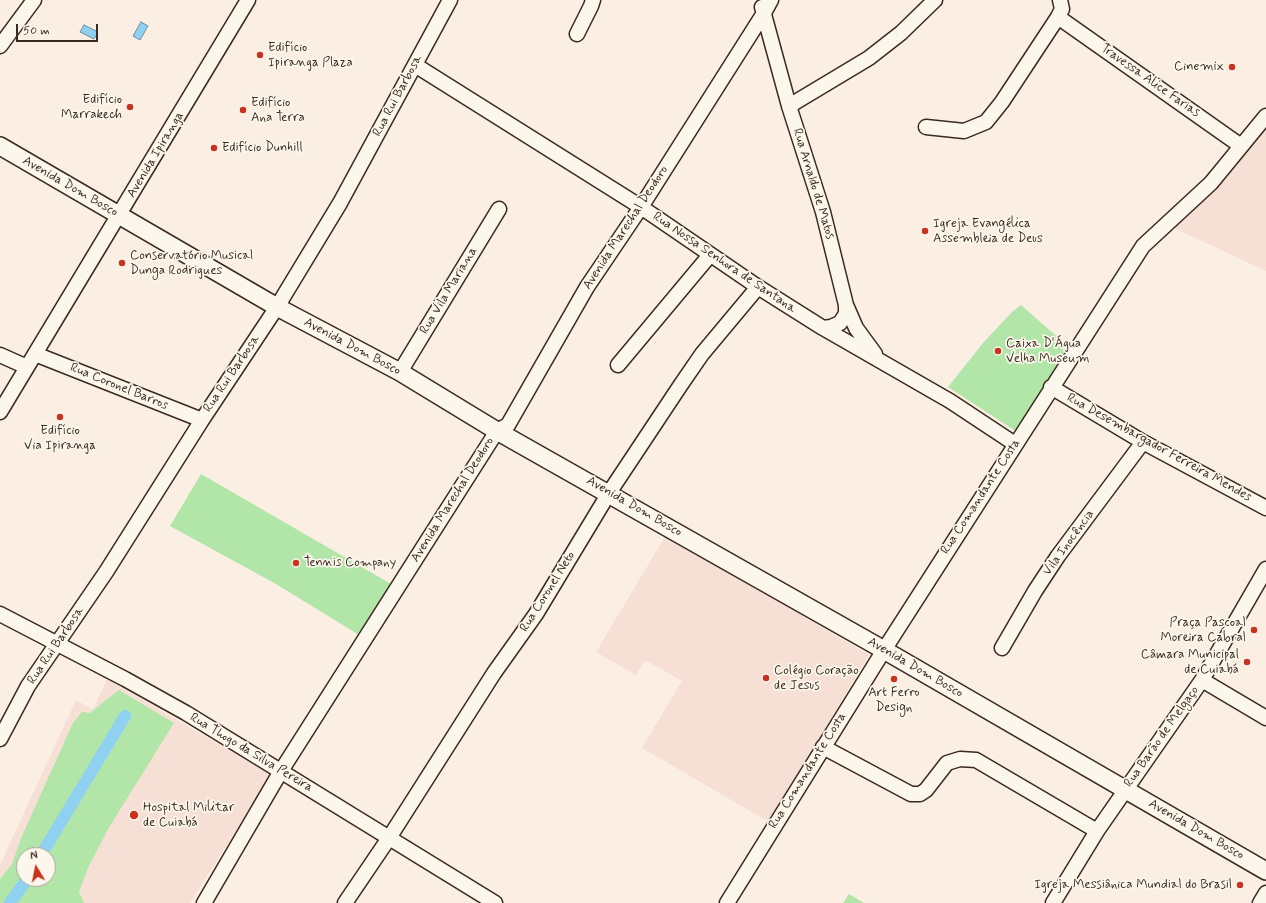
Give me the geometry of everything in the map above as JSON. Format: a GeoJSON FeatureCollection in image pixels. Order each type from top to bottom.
{"type":"FeatureCollection","features":[{"type":"Feature","properties":{"kind":"main road","name":"Avenida Dom Bosco"},"geometry":{"type":"LineString","coordinates":[[0,146],[277,307],[400,372],[497,431],[609,493],[884,650],[1266,871]]}},
{"type":"Feature","properties":{"kind":"street"},"geometry":{"type":"LineString","coordinates":[[0,46],[34,0]]}},
{"type":"Feature","properties":{"kind":"street","name":"Avenida Ipiranga"},"geometry":{"type":"LineString","coordinates":[[0,412],[28,368],[248,0]]}},
{"type":"Feature","properties":{"kind":"street","name":"Rua Rui Barbosa"},"geometry":{"type":"LineString","coordinates":[[0,739],[28,686],[106,572],[202,420],[277,307],[340,203],[450,0]]}},
{"type":"Feature","properties":{"kind":"street"},"geometry":{"type":"LineString","coordinates":[[577,34],[593,0]]}},
{"type":"Feature","properties":{"kind":"street","name":"Avenida Marechal Deodoro"},"geometry":{"type":"LineString","coordinates":[[204,903],[281,771],[497,431],[508,425],[587,286],[641,207],[762,6],[770,0]]}},
{"type":"Feature","properties":{"kind":"street"},"geometry":{"type":"LineString","coordinates":[[789,106],[869,58],[901,33],[935,0]]}},
{"type":"Feature","properties":{"kind":"street"},"geometry":{"type":"LineString","coordinates":[[926,127],[942,130],[964,131],[986,122],[1002,102],[1058,17],[1062,9],[1060,0]]}},
{"type":"Feature","properties":{"kind":"street","name":"Rua Arnaldo de Matos"},"geometry":{"type":"LineString","coordinates":[[762,6],[789,106],[823,212],[846,305],[859,333],[880,361]]}},
{"type":"Feature","properties":{"kind":"street","name":"Travessa Alice Farias"},"geometry":{"type":"LineString","coordinates":[[1058,17],[1241,146]]}},
{"type":"Feature","properties":{"kind":"street","name":"Rua Nossa Senhora de Santana"},"geometry":{"type":"LineString","coordinates":[[415,65],[641,207],[758,287],[823,328],[950,401],[1015,444]]}},
{"type":"Feature","properties":{"kind":"street","name":"Rua Comandante Costa"},"geometry":{"type":"LineString","coordinates":[[727,903],[884,650],[1051,387],[1143,246],[1211,183],[1266,116]]}},
{"type":"Feature","properties":{"kind":"street","name":"Rua Vila Mariana"},"geometry":{"type":"LineString","coordinates":[[400,372],[499,209]]}},
{"type":"Feature","properties":{"kind":"street"},"geometry":{"type":"LineString","coordinates":[[618,364],[710,255]]}},
{"type":"Feature","properties":{"kind":"street","name":"Rua Coronel Neto"},"geometry":{"type":"LineString","coordinates":[[345,903],[389,838],[494,672],[536,614],[609,493],[702,354],[758,287]]}},
{"type":"Feature","properties":{"kind":"street"},"geometry":{"type":"LineString","coordinates":[[823,328],[831,327],[840,323],[846,314],[846,305]]}},
{"type":"Feature","properties":{"kind":"street","name":"Rua Coronel Barros"},"geometry":{"type":"LineString","coordinates":[[35,354],[202,420]]}},
{"type":"Feature","properties":{"kind":"street"},"geometry":{"type":"LineString","coordinates":[[0,355],[28,368]]}},
{"type":"Feature","properties":{"kind":"street","name":"Rua Desembargador Ferreira Mendes"},"geometry":{"type":"LineString","coordinates":[[1051,387],[1143,442],[1266,508]]}},
{"type":"Feature","properties":{"kind":"street","name":"Vila Inocência"},"geometry":{"type":"LineString","coordinates":[[1002,648],[1035,591],[1058,556],[1143,442]]}},
{"type":"Feature","properties":{"kind":"street","name":"Rua Barão de Melgaço"},"geometry":{"type":"LineString","coordinates":[[1054,903],[1097,831],[1202,680],[1266,568]]}},
{"type":"Feature","properties":{"kind":"street","name":"Rua Thogo da Silva Pereira"},"geometry":{"type":"LineString","coordinates":[[0,614],[125,679],[186,713],[495,903]]}},
{"type":"Feature","properties":{"kind":"street"},"geometry":{"type":"LineString","coordinates":[[1202,680],[1266,718]]}},
{"type":"Feature","properties":{"kind":"street"},"geometry":{"type":"LineString","coordinates":[[823,747],[911,794],[920,794],[926,790],[947,763],[960,759],[976,760],[1097,831]]}},
{"type":"Feature","properties":{"kind":"street"},"geometry":{"type":"LineString","coordinates":[[1260,903],[1266,893]]}},
{"type":"Feature","properties":{"kind":"shaded area"},"geometry":{"type":"Polygon","coordinates":[[[1266,125],[1266,271],[1172,227],[1266,125]]]}},
{"type":"Feature","properties":{"kind":"shaded area","name":"Colégio Coração de Jesus"},"geometry":{"type":"Polygon","coordinates":[[[666,535],[869,655],[769,822],[642,748],[682,681],[645,660],[636,675],[596,652],[666,535]]]}},
{"type":"Feature","properties":{"kind":"shaded area","name":"Hospital Militar de Cuiabá"},"geometry":{"type":"Polygon","coordinates":[[[107,679],[271,775],[190,903],[0,903],[0,865],[76,700],[93,710],[107,679]]]}},
{"type":"Feature","properties":{"kind":"green space"},"geometry":{"type":"Polygon","coordinates":[[[1021,305],[1071,349],[1017,432],[948,387],[983,343],[1012,312],[1021,305]]]}},
{"type":"Feature","properties":{"kind":"green space","name":"Tennis Company"},"geometry":{"type":"Polygon","coordinates":[[[201,474],[391,584],[359,635],[276,584],[170,526],[201,474]]]}},
{"type":"Feature","properties":{"kind":"green space"},"geometry":{"type":"Polygon","coordinates":[[[119,690],[174,723],[108,829],[88,868],[79,892],[84,903],[0,903],[0,879],[12,864],[16,853],[16,887],[56,887],[56,847],[18,847],[73,723],[82,712],[90,713],[119,690]]]}},
{"type":"Feature","properties":{"kind":"green space"},"geometry":{"type":"Polygon","coordinates":[[[849,894],[864,903],[843,903],[849,894]]]}},
{"type":"Feature","properties":{"kind":"water"},"geometry":{"type":"Polygon","coordinates":[[[141,22],[148,26],[140,40],[133,36],[141,22]]]}},
{"type":"Feature","properties":{"kind":"water"},"geometry":{"type":"Polygon","coordinates":[[[84,25],[98,32],[94,39],[80,32],[84,25]]]}},
{"type":"Feature","properties":{"kind":"waterway"},"geometry":{"type":"LineString","coordinates":[[46,847],[125,716]]}},
{"type":"Feature","properties":{"kind":"waterway"},"geometry":{"type":"LineString","coordinates":[[10,903],[21,887]]}},
{"type":"Feature","properties":{"kind":"place","name":"Edifício Ipiranga Plaza"},"geometry":{"type":"Point","coordinates":[260,55]}},
{"type":"Feature","properties":{"kind":"place","name":"Cinemix"},"geometry":{"type":"Point","coordinates":[1232,67]}},
{"type":"Feature","properties":{"kind":"place","name":"Edifício Marrakech"},"geometry":{"type":"Point","coordinates":[130,107]}},
{"type":"Feature","properties":{"kind":"place","name":"Edifício Ana Terra"},"geometry":{"type":"Point","coordinates":[243,110]}},
{"type":"Feature","properties":{"kind":"place","name":"Edifício Dunhill"},"geometry":{"type":"Point","coordinates":[214,148]}},
{"type":"Feature","properties":{"kind":"place","name":"Igreja Evangélica Assembleia de Deus"},"geometry":{"type":"Point","coordinates":[925,231]}},
{"type":"Feature","properties":{"kind":"place","name":"Conservatório Musical Dunga Rodrigues"},"geometry":{"type":"Point","coordinates":[122,263]}},
{"type":"Feature","properties":{"kind":"place","name":"Caixa D'Água Velha Museum"},"geometry":{"type":"Point","coordinates":[998,351]}},
{"type":"Feature","properties":{"kind":"place","name":"Edifício Via Ipiranga"},"geometry":{"type":"Point","coordinates":[60,417]}},
{"type":"Feature","properties":{"kind":"place","name":"Tennis Company"},"geometry":{"type":"Point","coordinates":[296,563]}},
{"type":"Feature","properties":{"kind":"place","name":"Praça Pascoal Moreira Cabral"},"geometry":{"type":"Point","coordinates":[1254,630]}},
{"type":"Feature","properties":{"kind":"place","name":"Câmara Municipal de Cuiabá"},"geometry":{"type":"Point","coordinates":[1247,662]}},
{"type":"Feature","properties":{"kind":"place","name":"Colégio Coração de Jesus"},"geometry":{"type":"Point","coordinates":[766,678]}},
{"type":"Feature","properties":{"kind":"place","name":"Art Ferro Design"},"geometry":{"type":"Point","coordinates":[894,679]}},
{"type":"Feature","properties":{"kind":"place","name":"Hospital Militar de Cuiabá"},"geometry":{"type":"Point","coordinates":[134,815]}},
{"type":"Feature","properties":{"kind":"place","name":"Igreja Messiânica Mundial do Brasil"},"geometry":{"type":"Point","coordinates":[1240,885]}}]}
